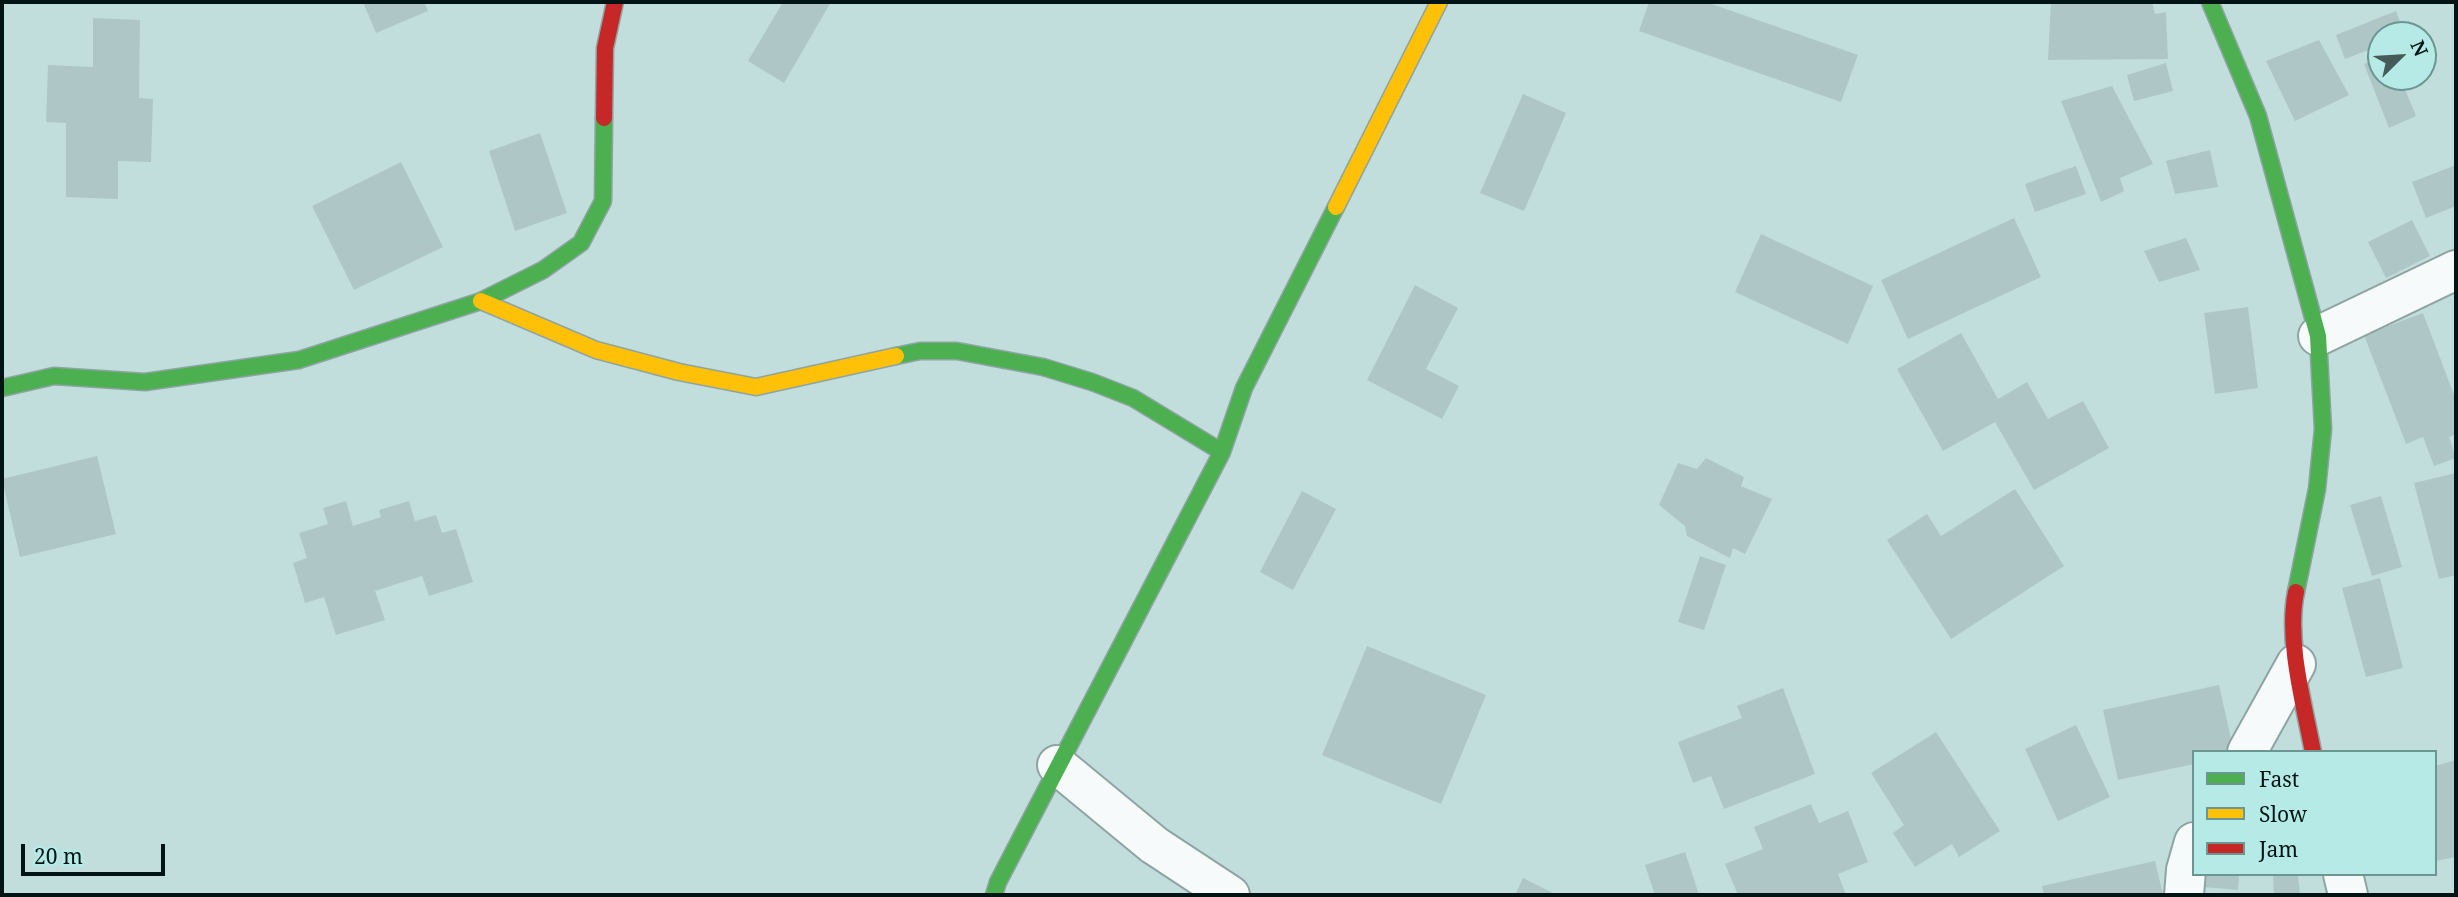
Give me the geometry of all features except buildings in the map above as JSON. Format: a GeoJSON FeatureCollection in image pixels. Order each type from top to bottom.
{"type":"FeatureCollection","features":[{"type":"Feature","properties":{"kind":"street"},"geometry":{"type":"LineString","coordinates":[[2,388],[54,376],[145,382],[299,360],[481,301],[543,270],[581,243],[603,201],[605,48],[615,2]]}},
{"type":"Feature","properties":{"kind":"street"},"geometry":{"type":"LineString","coordinates":[[994,895],[1057,765],[1222,452],[1244,388],[1439,2]]}},
{"type":"Feature","properties":{"kind":"street"},"geometry":{"type":"LineString","coordinates":[[2210,2],[2258,116],[2318,336],[2323,429],[2318,489],[2294,603],[2296,664],[2312,750]]}},
{"type":"Feature","properties":{"kind":"street"},"geometry":{"type":"LineString","coordinates":[[2318,336],[2456,271]]}},
{"type":"Feature","properties":{"kind":"street"},"geometry":{"type":"LineString","coordinates":[[481,301],[596,351],[679,372],[756,387],[920,351],[957,351],[1043,367],[1133,398],[1222,452]]}},
{"type":"Feature","properties":{"kind":"street"},"geometry":{"type":"LineString","coordinates":[[2249,750],[2296,664]]}},
{"type":"Feature","properties":{"kind":"street"},"geometry":{"type":"LineString","coordinates":[[1057,765],[1154,845],[1230,895]]}},
{"type":"Feature","properties":{"kind":"street"},"geometry":{"type":"LineString","coordinates":[[2184,895],[2186,870],[2192,849]]}},
{"type":"Feature","properties":{"kind":"street"},"geometry":{"type":"LineString","coordinates":[[2343,876],[2348,895]]}},
{"type":"Feature","properties":{"kind":"traffic: fast"},"geometry":{"type":"LineString","coordinates":[[2210,2],[2258,116],[2318,336],[2323,429],[2317,489],[2296,592]]}},
{"type":"Feature","properties":{"kind":"traffic: fast"},"geometry":{"type":"LineString","coordinates":[[2,388],[54,376],[145,382],[299,360],[481,301],[543,270],[581,243],[603,201],[604,118]]}},
{"type":"Feature","properties":{"kind":"traffic: fast"},"geometry":{"type":"LineString","coordinates":[[994,895],[998,882],[1222,452],[1244,388],[1336,207]]}},
{"type":"Feature","properties":{"kind":"traffic: fast"},"geometry":{"type":"LineString","coordinates":[[896,356],[920,351],[957,351],[1043,367],[1133,398],[1222,452]]}},
{"type":"Feature","properties":{"kind":"traffic: slow"},"geometry":{"type":"LineString","coordinates":[[1336,207],[1439,2]]}},
{"type":"Feature","properties":{"kind":"traffic: slow"},"geometry":{"type":"LineString","coordinates":[[481,301],[596,350],[679,372],[756,387],[896,356]]}},
{"type":"Feature","properties":{"kind":"traffic: jam"},"geometry":{"type":"LineString","coordinates":[[604,118],[605,48],[615,2]]}},
{"type":"Feature","properties":{"kind":"traffic: jam"},"geometry":{"type":"LineString","coordinates":[[2296,592],[2293,611],[2295,652],[2313,750]]}}]}
